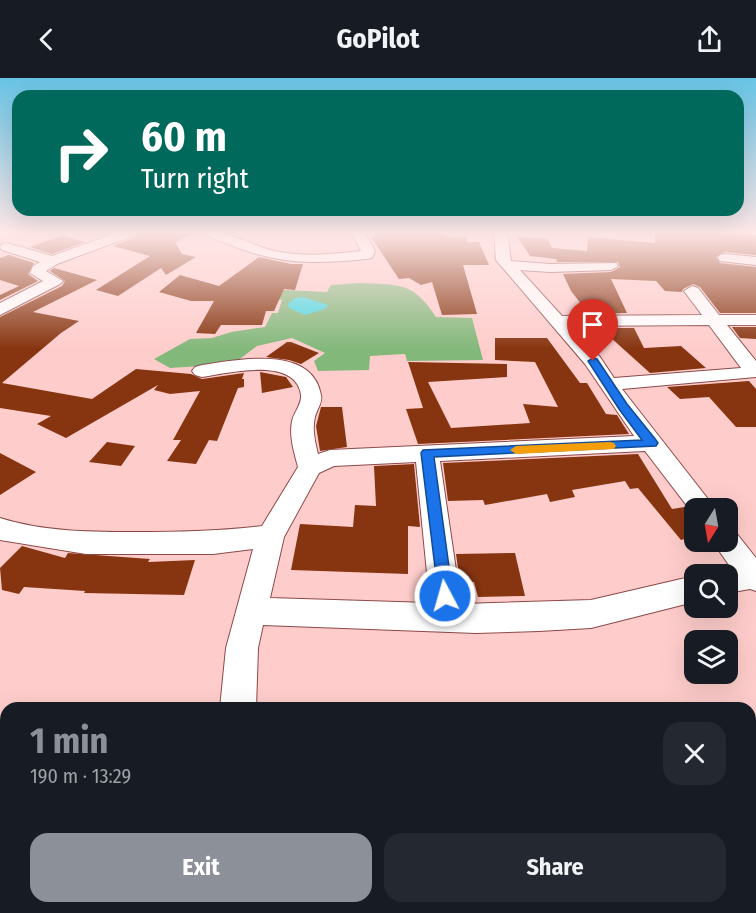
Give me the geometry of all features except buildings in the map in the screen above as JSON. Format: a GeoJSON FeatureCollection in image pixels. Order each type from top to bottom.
{"type":"FeatureCollection","features":[{"type":"Feature","properties":{"kind":"street"},"geometry":{"type":"LineString","coordinates":[[0,310],[55,281],[36,271]]}},
{"type":"Feature","properties":{"kind":"street"},"geometry":{"type":"LineString","coordinates":[[512,271],[534,298],[559,321],[694,498]]}},
{"type":"Feature","properties":{"kind":"street"},"geometry":{"type":"LineString","coordinates":[[609,384],[753,374],[751,368],[711,319],[692,291]]}},
{"type":"Feature","properties":{"kind":"street"},"geometry":{"type":"LineString","coordinates":[[559,321],[756,320]]}},
{"type":"Feature","properties":{"kind":"street"},"geometry":{"type":"LineString","coordinates":[[201,371],[265,364],[285,366],[297,372],[308,382],[311,397],[303,421],[304,444],[310,467]]}},
{"type":"Feature","properties":{"kind":"street"},"geometry":{"type":"LineString","coordinates":[[238,702],[242,648],[270,536],[310,467],[330,458],[652,443]]}},
{"type":"Feature","properties":{"kind":"street"},"geometry":{"type":"LineString","coordinates":[[427,453],[447,616]]}},
{"type":"Feature","properties":{"kind":"street"},"geometry":{"type":"LineString","coordinates":[[0,528],[8,532],[86,543],[213,543],[270,536]]}},
{"type":"Feature","properties":{"kind":"street"},"geometry":{"type":"LineString","coordinates":[[733,552],[748,578]]}},
{"type":"Feature","properties":{"kind":"street"},"geometry":{"type":"LineString","coordinates":[[250,611],[447,616],[476,619],[591,614],[684,591]]}},
{"type":"Feature","properties":{"kind":"green space"},"geometry":{"type":"Polygon","coordinates":[[[359,283],[404,287],[420,297],[436,317],[472,318],[483,360],[407,361],[405,354],[370,356],[369,370],[318,371],[314,361],[325,353],[292,338],[257,346],[233,364],[170,368],[154,359],[190,339],[212,338],[231,332],[265,327],[272,313],[278,313],[282,300],[257,296],[264,289],[327,292],[331,285],[359,283]]]}},
{"type":"Feature","properties":{"kind":"water"},"geometry":{"type":"Polygon","coordinates":[[[303,297],[328,305],[325,309],[305,315],[289,308],[288,304],[295,298],[303,297]]]}},
{"type":"Feature","properties":{"kind":"slow traffic"},"geometry":{"type":"LineString","coordinates":[[516,450],[610,446]]}},
{"type":"Feature","properties":{"kind":"route"},"geometry":{"type":"LineString","coordinates":[[445,596],[427,453],[652,443],[623,406],[593,361]]}}]}
